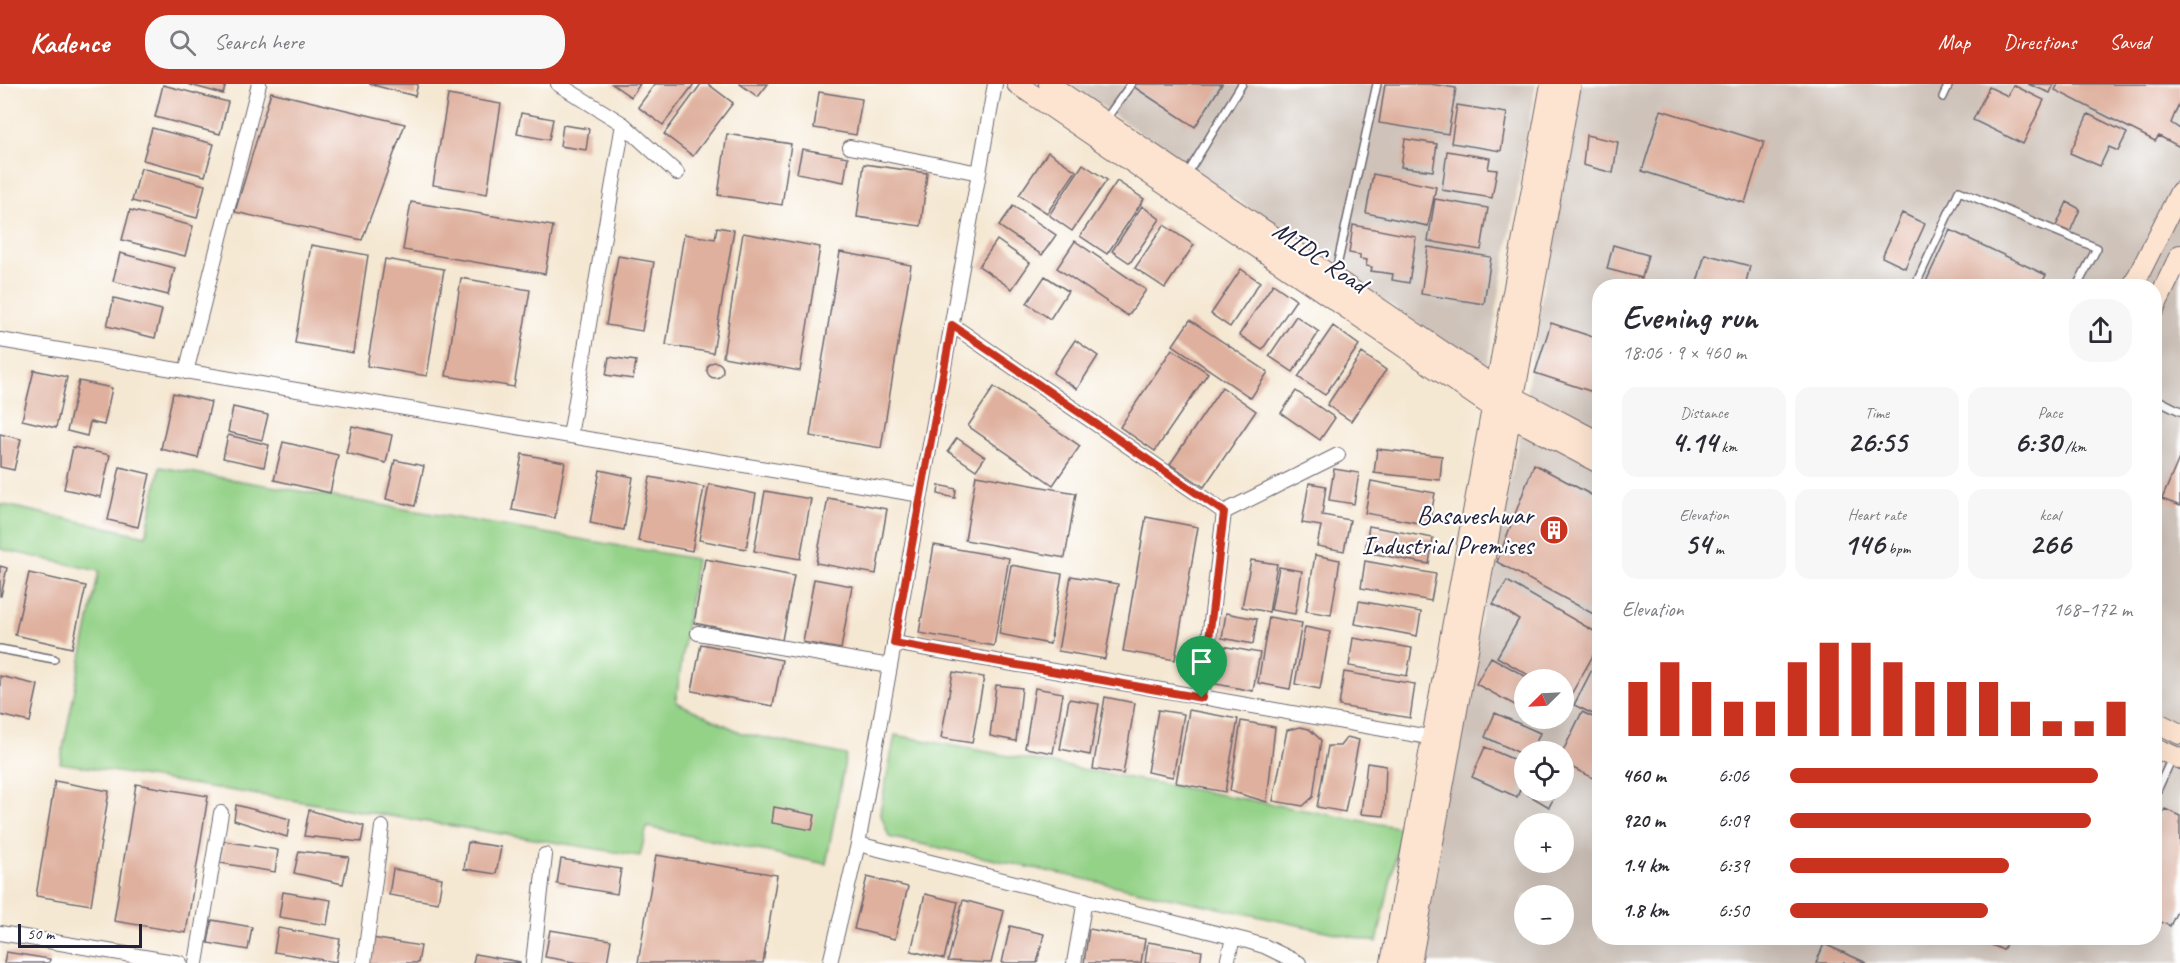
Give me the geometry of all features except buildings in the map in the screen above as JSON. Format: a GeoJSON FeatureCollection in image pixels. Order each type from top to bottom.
{"type":"FeatureCollection","features":[{"type":"Feature","properties":{"kind":"main road","name":"MIDC Road"},"geometry":{"type":"LineString","coordinates":[[1017,84],[1492,407],[1592,459]]}},
{"type":"Feature","properties":{"kind":"main road","name":"MIDC Road"},"geometry":{"type":"LineString","coordinates":[[1049,84],[1335,275],[1495,387],[1592,438]]}},
{"type":"Feature","properties":{"kind":"main road"},"geometry":{"type":"LineString","coordinates":[[1411,963],[1441,740],[1495,387],[1551,84]]}},
{"type":"Feature","properties":{"kind":"main road"},"geometry":{"type":"LineString","coordinates":[[1390,963],[1441,740],[1510,418],[1571,84]]}},
{"type":"Feature","properties":{"kind":"main road"},"geometry":{"type":"LineString","coordinates":[[2136,279],[2180,192]]}},
{"type":"Feature","properties":{"kind":"main road"},"geometry":{"type":"LineString","coordinates":[[2162,292],[2180,255]]}},
{"type":"Feature","properties":{"kind":"main road"},"geometry":{"type":"LineString","coordinates":[[2162,725],[2180,734]]}},
{"type":"Feature","properties":{"kind":"main road"},"geometry":{"type":"LineString","coordinates":[[2162,751],[2176,757]]}},
{"type":"Feature","properties":{"kind":"street"},"geometry":{"type":"LineString","coordinates":[[186,372],[259,84]]}},
{"type":"Feature","properties":{"kind":"street"},"geometry":{"type":"LineString","coordinates":[[558,84],[622,124],[677,173]]}},
{"type":"Feature","properties":{"kind":"street"},"geometry":{"type":"LineString","coordinates":[[830,963],[858,844],[996,84]]}},
{"type":"Feature","properties":{"kind":"street"},"geometry":{"type":"LineString","coordinates":[[570,436],[622,124]]}},
{"type":"Feature","properties":{"kind":"street"},"geometry":{"type":"LineString","coordinates":[[850,147],[979,173]]}},
{"type":"Feature","properties":{"kind":"street"},"geometry":{"type":"LineString","coordinates":[[952,325],[1224,512]]}},
{"type":"Feature","properties":{"kind":"street"},"geometry":{"type":"LineString","coordinates":[[0,340],[921,495]]}},
{"type":"Feature","properties":{"kind":"street"},"geometry":{"type":"LineString","coordinates":[[1224,512],[1338,455]]}},
{"type":"Feature","properties":{"kind":"street"},"geometry":{"type":"LineString","coordinates":[[1202,698],[1224,512]]}},
{"type":"Feature","properties":{"kind":"street"},"geometry":{"type":"LineString","coordinates":[[698,633],[890,666]]}},
{"type":"Feature","properties":{"kind":"street"},"geometry":{"type":"LineString","coordinates":[[894,643],[1441,740]]}},
{"type":"Feature","properties":{"kind":"street"},"geometry":{"type":"LineString","coordinates":[[196,963],[221,813]]}},
{"type":"Feature","properties":{"kind":"street"},"geometry":{"type":"LineString","coordinates":[[364,963],[381,827]]}},
{"type":"Feature","properties":{"kind":"street"},"geometry":{"type":"LineString","coordinates":[[858,844],[1264,946],[1299,963]]}},
{"type":"Feature","properties":{"kind":"street"},"geometry":{"type":"LineString","coordinates":[[532,963],[545,855]]}},
{"type":"Feature","properties":{"kind":"street"},"geometry":{"type":"LineString","coordinates":[[1074,963],[1084,900]]}},
{"type":"Feature","properties":{"kind":"street"},"geometry":{"type":"LineString","coordinates":[[0,933],[180,963]]}},
{"type":"Feature","properties":{"kind":"street"},"geometry":{"type":"LineString","coordinates":[[1227,963],[1233,938]]}},
{"type":"Feature","properties":{"kind":"lane"},"geometry":{"type":"LineString","coordinates":[[1105,122],[1131,84]]}},
{"type":"Feature","properties":{"kind":"lane"},"geometry":{"type":"LineString","coordinates":[[1186,176],[1242,84]]}},
{"type":"Feature","properties":{"kind":"lane"},"geometry":{"type":"LineString","coordinates":[[1335,275],[1377,84]]}},
{"type":"Feature","properties":{"kind":"lane"},"geometry":{"type":"LineString","coordinates":[[1943,97],[1949,84]]}},
{"type":"Feature","properties":{"kind":"lane"},"geometry":{"type":"LineString","coordinates":[[1918,279],[1959,191],[2097,248],[2082,279]]}},
{"type":"Feature","properties":{"kind":"lane"},"geometry":{"type":"LineString","coordinates":[[2162,402],[2180,411]]}},
{"type":"Feature","properties":{"kind":"lane"},"geometry":{"type":"LineString","coordinates":[[0,649],[54,659]]}},
{"type":"Feature","properties":{"kind":"lane"},"geometry":{"type":"LineString","coordinates":[[2162,782],[2176,757]]}},
{"type":"Feature","properties":{"kind":"shaded area"},"geometry":{"type":"Polygon","coordinates":[[[1069,84],[1536,84],[1486,371],[1069,84]]]}},
{"type":"Feature","properties":{"kind":"shaded area"},"geometry":{"type":"Polygon","coordinates":[[[1576,84],[2180,84],[2180,963],[1407,963],[1519,439],[1576,84]]]}},
{"type":"Feature","properties":{"kind":"green space"},"geometry":{"type":"Polygon","coordinates":[[[160,467],[696,559],[676,702],[742,733],[846,755],[826,864],[647,827],[640,856],[60,763],[99,571],[0,549],[0,504],[146,536],[160,467]]]}},
{"type":"Feature","properties":{"kind":"green space"},"geometry":{"type":"Polygon","coordinates":[[[895,735],[1402,828],[1377,942],[889,837],[880,812],[895,735]]]}},
{"type":"Feature","properties":{"kind":"place","name":"Basaveshwar Industrial Premises"},"geometry":{"type":"Point","coordinates":[1554,530]}},
{"type":"Feature","properties":{"kind":"route"},"geometry":{"type":"LineString","coordinates":[[952,325],[1224,512],[1202,698],[894,643],[952,325]]}}]}
